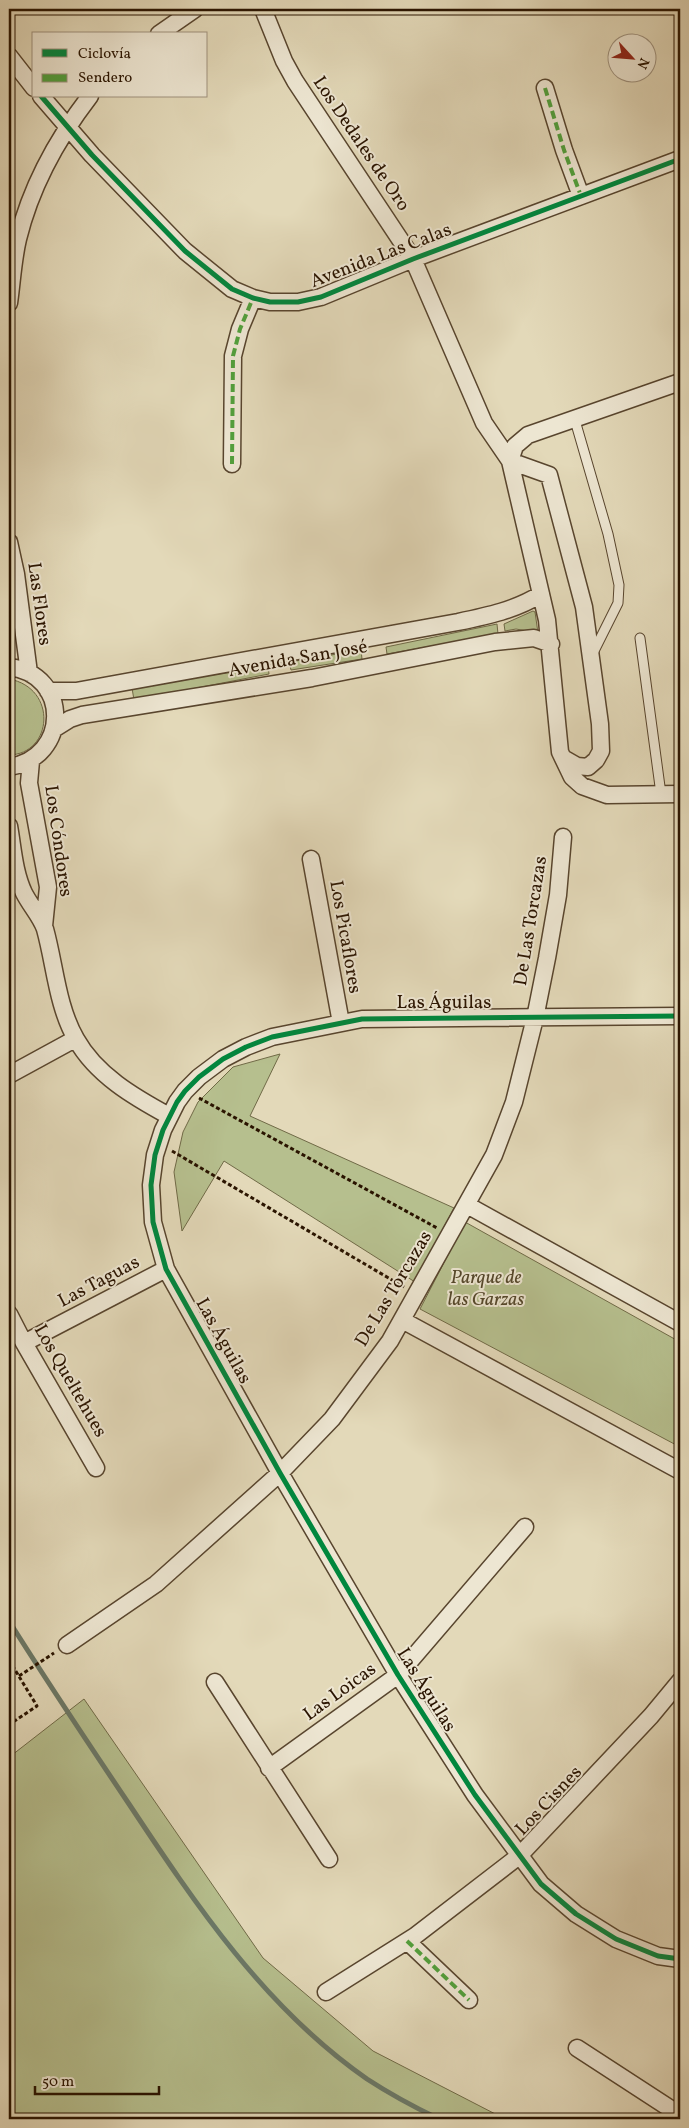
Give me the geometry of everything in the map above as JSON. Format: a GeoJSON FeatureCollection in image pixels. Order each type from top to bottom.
{"type":"FeatureCollection","features":[{"type":"Feature","properties":{"kind":"street"},"geometry":{"type":"LineString","coordinates":[[162,32],[195,9]]}},
{"type":"Feature","properties":{"kind":"street","name":"Los Dedales de Oro"},"geometry":{"type":"LineString","coordinates":[[263,9],[284,61],[295,81],[413,259],[484,424],[510,462]]}},
{"type":"Feature","properties":{"kind":"street"},"geometry":{"type":"LineString","coordinates":[[9,56],[32,85]]}},
{"type":"Feature","properties":{"kind":"street"},"geometry":{"type":"LineString","coordinates":[[546,88],[564,150],[581,196]]}},
{"type":"Feature","properties":{"kind":"street","name":"Avenida Las Calas"},"geometry":{"type":"LineString","coordinates":[[43,98],[92,155],[179,246],[218,280],[232,289],[253,298],[270,302],[288,302],[321,297],[413,259],[680,159]]}},
{"type":"Feature","properties":{"kind":"street"},"geometry":{"type":"LineString","coordinates":[[9,303],[15,257],[24,219],[34,190],[49,158],[68,126],[89,98]]}},
{"type":"Feature","properties":{"kind":"street"},"geometry":{"type":"LineString","coordinates":[[232,464],[233,356],[236,340],[253,298]]}},
{"type":"Feature","properties":{"kind":"street"},"geometry":{"type":"LineString","coordinates":[[680,382],[574,417],[528,435],[515,446],[510,462],[551,644],[559,743],[563,758],[575,780],[592,791],[607,795],[680,794]]}},
{"type":"Feature","properties":{"kind":"street"},"geometry":{"type":"LineString","coordinates":[[510,462],[549,475],[578,582],[600,724],[601,751],[596,760],[588,767],[577,766],[563,758]]}},
{"type":"Feature","properties":{"kind":"street","name":"Las Flores"},"geometry":{"type":"LineString","coordinates":[[9,542],[16,574],[29,673]]}},
{"type":"Feature","properties":{"kind":"street","name":"Avenida San José"},"geometry":{"type":"LineString","coordinates":[[48,691],[76,690],[458,622],[518,607],[541,594]]}},
{"type":"Feature","properties":{"kind":"street","name":"Avenida San José"},"geometry":{"type":"LineString","coordinates":[[54,730],[62,723],[82,715],[312,678],[495,642],[534,638],[551,644]]}},
{"type":"Feature","properties":{"kind":"street"},"geometry":{"type":"LineString","coordinates":[[9,667],[29,673],[40,680],[48,691],[55,709],[54,730],[46,747],[31,761],[9,767]]}},
{"type":"Feature","properties":{"kind":"street","name":"Los Cóndores"},"geometry":{"type":"LineString","coordinates":[[31,761],[29,783],[48,887],[44,926]]}},
{"type":"Feature","properties":{"kind":"street","name":"Los Cóndores"},"geometry":{"type":"LineString","coordinates":[[9,826],[17,874],[23,891],[44,926],[60,994],[75,1039],[85,1053],[117,1084],[169,1116]]}},
{"type":"Feature","properties":{"kind":"street","name":"De Las Torcazas"},"geometry":{"type":"LineString","coordinates":[[67,1645],[156,1584],[280,1473],[332,1419],[390,1341],[494,1155],[514,1102],[535,1018],[558,895],[563,837]]}},
{"type":"Feature","properties":{"kind":"street","name":"Los Picaflores"},"geometry":{"type":"LineString","coordinates":[[310,859],[340,1023]]}},
{"type":"Feature","properties":{"kind":"street","name":"Las Águilas"},"geometry":{"type":"LineString","coordinates":[[680,1016],[362,1019],[272,1037],[246,1047],[215,1064],[185,1091],[169,1116],[158,1143],[153,1168],[151,1202],[153,1222],[166,1269],[280,1473],[398,1675],[475,1795],[541,1884],[576,1914],[616,1939],[658,1956],[680,1959]]}},
{"type":"Feature","properties":{"kind":"street"},"geometry":{"type":"LineString","coordinates":[[9,1075],[75,1039]]}},
{"type":"Feature","properties":{"kind":"street"},"geometry":{"type":"LineString","coordinates":[[467,1205],[680,1323]]}},
{"type":"Feature","properties":{"kind":"street","name":"Las Taguas"},"geometry":{"type":"LineString","coordinates":[[24,1343],[166,1269]]}},
{"type":"Feature","properties":{"kind":"street","name":"Los Queltehues"},"geometry":{"type":"LineString","coordinates":[[9,1314],[96,1468]]}},
{"type":"Feature","properties":{"kind":"street"},"geometry":{"type":"LineString","coordinates":[[402,1320],[680,1471]]}},
{"type":"Feature","properties":{"kind":"street","name":"Las Loicas"},"geometry":{"type":"LineString","coordinates":[[269,1768],[398,1675],[525,1527]]}},
{"type":"Feature","properties":{"kind":"street","name":"Los Cisnes"},"geometry":{"type":"LineString","coordinates":[[326,1992],[407,1942],[519,1856],[651,1716],[680,1681]]}},
{"type":"Feature","properties":{"kind":"street"},"geometry":{"type":"LineString","coordinates":[[215,1682],[329,1859]]}},
{"type":"Feature","properties":{"kind":"street"},"geometry":{"type":"LineString","coordinates":[[407,1942],[469,2000]]}},
{"type":"Feature","properties":{"kind":"street"},"geometry":{"type":"LineString","coordinates":[[577,2048],[680,2115]]}},
{"type":"Feature","properties":{"kind":"lane"},"geometry":{"type":"LineString","coordinates":[[574,417],[608,534],[619,585],[618,603],[591,658]]}},
{"type":"Feature","properties":{"kind":"lane"},"geometry":{"type":"LineString","coordinates":[[640,638],[661,794]]}},
{"type":"Feature","properties":{"kind":"path"},"geometry":{"type":"LineString","coordinates":[[185,1091],[450,1235]]}},
{"type":"Feature","properties":{"kind":"path"},"geometry":{"type":"LineString","coordinates":[[158,1143],[416,1294]]}},
{"type":"Feature","properties":{"kind":"path"},"geometry":{"type":"LineString","coordinates":[[19,1676],[44,1659]]}},
{"type":"Feature","properties":{"kind":"path"},"geometry":{"type":"LineString","coordinates":[[9,1660],[37,1706],[13,1722],[9,1721]]}},
{"type":"Feature","properties":{"kind":"green space"},"geometry":{"type":"Polygon","coordinates":[[[533,611],[535,612],[538,633],[516,629],[505,631],[504,624],[533,611]]]}},
{"type":"Feature","properties":{"kind":"green space"},"geometry":{"type":"Polygon","coordinates":[[[497,624],[498,634],[387,654],[386,647],[497,624]]]}},
{"type":"Feature","properties":{"kind":"green space"},"geometry":{"type":"Polygon","coordinates":[[[361,650],[362,659],[291,670],[289,662],[361,650]]]}},
{"type":"Feature","properties":{"kind":"green space"},"geometry":{"type":"Polygon","coordinates":[[[268,666],[269,674],[134,700],[132,688],[268,666]]]}},
{"type":"Feature","properties":{"kind":"green space"},"geometry":{"type":"Polygon","coordinates":[[[9,679],[25,685],[36,695],[42,707],[44,720],[41,733],[34,744],[24,752],[9,755],[9,679]]]}},
{"type":"Feature","properties":{"kind":"green space"},"geometry":{"type":"Polygon","coordinates":[[[280,1054],[250,1116],[454,1208],[415,1282],[224,1161],[182,1231],[174,1172],[183,1132],[198,1102],[233,1067],[280,1054]]]}},
{"type":"Feature","properties":{"kind":"green space","name":"Parque de las Garzas"},"geometry":{"type":"Polygon","coordinates":[[[465,1222],[680,1342],[680,1447],[420,1309],[465,1222]]]}},
{"type":"Feature","properties":{"kind":"green space"},"geometry":{"type":"Polygon","coordinates":[[[84,1699],[263,1958],[373,2051],[505,2119],[9,2119],[9,1754],[12,1755],[84,1699]]]}},
{"type":"Feature","properties":{"kind":"waterway"},"geometry":{"type":"LineString","coordinates":[[9,1621],[154,1842],[235,1953],[296,2020],[330,2051],[384,2090],[439,2119]]}},
{"type":"Feature","properties":{"kind":"marked path"},"geometry":{"type":"LineString","coordinates":[[545,88],[564,150],[581,196]]}},
{"type":"Feature","properties":{"kind":"marked path"},"geometry":{"type":"LineString","coordinates":[[232,464],[233,356],[240,329],[253,298]]}},
{"type":"Feature","properties":{"kind":"marked path"},"geometry":{"type":"LineString","coordinates":[[407,1941],[469,2000]]}},
{"type":"Feature","properties":{"kind":"cycle path"},"geometry":{"type":"LineString","coordinates":[[43,98],[92,155],[185,251],[232,289],[253,298],[270,302],[298,302],[321,297],[413,259],[680,159]]}},
{"type":"Feature","properties":{"kind":"cycle path"},"geometry":{"type":"LineString","coordinates":[[680,1016],[362,1019],[272,1037],[246,1047],[223,1059],[199,1077],[185,1091],[177,1102],[163,1130],[155,1155],[151,1185],[153,1222],[166,1269],[280,1473],[398,1675],[475,1795],[541,1884],[576,1914],[616,1939],[658,1956],[680,1959]]}}]}
